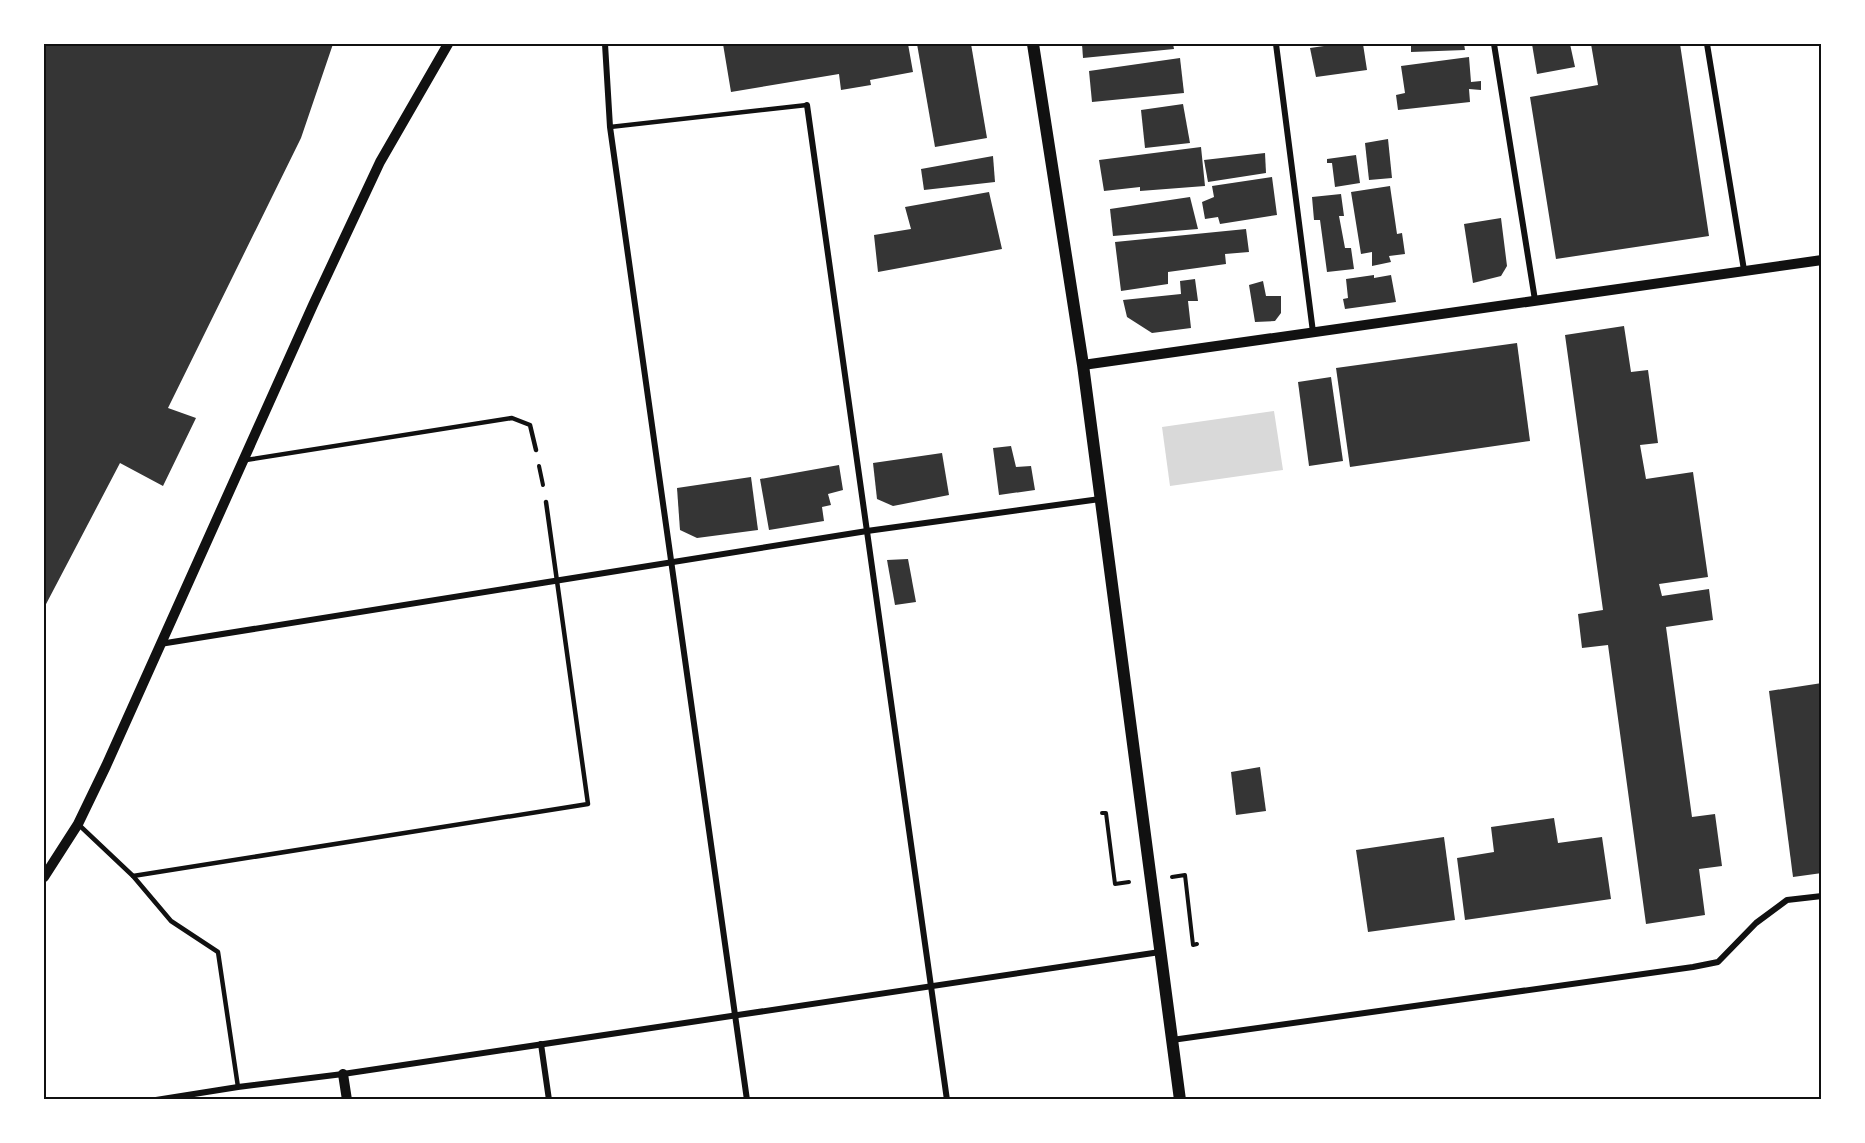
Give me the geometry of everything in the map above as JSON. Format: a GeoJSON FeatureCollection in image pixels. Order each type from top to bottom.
{"type":"FeatureCollection","features":[{"type":"Feature","properties":{"kind":"main road"},"geometry":{"type":"LineString","coordinates":[[1033,44],[1083,365],[1180,1100]]}},
{"type":"Feature","properties":{"kind":"street"},"geometry":{"type":"LineString","coordinates":[[44,877],[78,824],[106,766],[313,305],[380,162],[447,44]]}},
{"type":"Feature","properties":{"kind":"street"},"geometry":{"type":"LineString","coordinates":[[605,44],[610,127],[747,1100]]}},
{"type":"Feature","properties":{"kind":"street"},"geometry":{"type":"LineString","coordinates":[[1276,44],[1313,332]]}},
{"type":"Feature","properties":{"kind":"street"},"geometry":{"type":"LineString","coordinates":[[1494,44],[1535,300]]}},
{"type":"Feature","properties":{"kind":"street"},"geometry":{"type":"LineString","coordinates":[[1707,44],[1744,270]]}},
{"type":"Feature","properties":{"kind":"street"},"geometry":{"type":"LineString","coordinates":[[807,105],[947,1100]]}},
{"type":"Feature","properties":{"kind":"street"},"geometry":{"type":"LineString","coordinates":[[1083,365],[1821,260]]}},
{"type":"Feature","properties":{"kind":"street"},"geometry":{"type":"LineString","coordinates":[[160,644],[867,531],[1100,499]]}},
{"type":"Feature","properties":{"kind":"street"},"geometry":{"type":"LineString","coordinates":[[1172,1040],[1709,964],[1718,962],[1756,923],[1787,900],[1821,896]]}},
{"type":"Feature","properties":{"kind":"street"},"geometry":{"type":"LineString","coordinates":[[156,1100],[1161,952]]}},
{"type":"Feature","properties":{"kind":"street"},"geometry":{"type":"LineString","coordinates":[[541,1044],[549,1100]]}},
{"type":"Feature","properties":{"kind":"street"},"geometry":{"type":"LineString","coordinates":[[343,1074],[347,1100]]}},
{"type":"Feature","properties":{"kind":"lane"},"geometry":{"type":"LineString","coordinates":[[610,127],[807,105]]}},
{"type":"Feature","properties":{"kind":"lane"},"geometry":{"type":"LineString","coordinates":[[243,460],[512,418],[530,425],[536,450]]}},
{"type":"Feature","properties":{"kind":"lane"},"geometry":{"type":"LineString","coordinates":[[133,876],[588,804],[546,502]]}},
{"type":"Feature","properties":{"kind":"lane"},"geometry":{"type":"LineString","coordinates":[[78,824],[133,876],[171,921],[218,952],[238,1087]]}},
{"type":"Feature","properties":{"kind":"path"},"geometry":{"type":"LineString","coordinates":[[536,450],[546,502]]}},
{"type":"Feature","properties":{"kind":"path"},"geometry":{"type":"LineString","coordinates":[[1104,813],[1115,884]]}},
{"type":"Feature","properties":{"kind":"path"},"geometry":{"type":"LineString","coordinates":[[1185,875],[1195,944]]}},
{"type":"Feature","properties":{"kind":"shaded area"},"geometry":{"type":"Polygon","coordinates":[[[1274,411],[1283,470],[1170,486],[1162,427],[1274,411]]]}},
{"type":"Feature","properties":{"kind":"building"},"geometry":{"type":"Polygon","coordinates":[[[44,44],[333,44],[301,138],[168,408],[196,418],[163,486],[120,463],[44,608],[44,44]]]}},
{"type":"Feature","properties":{"kind":"building"},"geometry":{"type":"Polygon","coordinates":[[[723,44],[908,44],[913,72],[870,80],[871,85],[841,90],[839,74],[731,92],[723,44]]]}},
{"type":"Feature","properties":{"kind":"building"},"geometry":{"type":"Polygon","coordinates":[[[917,44],[971,44],[987,138],[935,147],[917,44]]]}},
{"type":"Feature","properties":{"kind":"building"},"geometry":{"type":"Polygon","coordinates":[[[1082,44],[1173,44],[1174,49],[1083,58],[1082,44]]]}},
{"type":"Feature","properties":{"kind":"building"},"geometry":{"type":"Polygon","coordinates":[[[1338,44],[1363,44],[1367,70],[1316,77],[1310,48],[1338,44]]]}},
{"type":"Feature","properties":{"kind":"building"},"geometry":{"type":"Polygon","coordinates":[[[1411,44],[1464,44],[1465,50],[1411,52],[1411,44]]]}},
{"type":"Feature","properties":{"kind":"building"},"geometry":{"type":"Polygon","coordinates":[[[1532,44],[1570,44],[1575,67],[1537,74],[1532,44]]]}},
{"type":"Feature","properties":{"kind":"building"},"geometry":{"type":"Polygon","coordinates":[[[1591,44],[1680,44],[1709,236],[1556,259],[1530,97],[1598,85],[1591,44]]]}},
{"type":"Feature","properties":{"kind":"building"},"geometry":{"type":"Polygon","coordinates":[[[1469,57],[1471,82],[1481,81],[1481,90],[1469,89],[1470,102],[1398,110],[1396,95],[1405,93],[1401,66],[1469,57]]]}},
{"type":"Feature","properties":{"kind":"building"},"geometry":{"type":"Polygon","coordinates":[[[1180,58],[1184,93],[1092,102],[1089,71],[1180,58]]]}},
{"type":"Feature","properties":{"kind":"building"},"geometry":{"type":"Polygon","coordinates":[[[1183,104],[1190,143],[1145,148],[1141,110],[1183,104]]]}},
{"type":"Feature","properties":{"kind":"building"},"geometry":{"type":"Polygon","coordinates":[[[1388,139],[1392,178],[1369,180],[1365,143],[1388,139]]]}},
{"type":"Feature","properties":{"kind":"building"},"geometry":{"type":"Polygon","coordinates":[[[1201,147],[1205,186],[1140,191],[1140,187],[1104,191],[1099,160],[1201,147]]]}},
{"type":"Feature","properties":{"kind":"building"},"geometry":{"type":"Polygon","coordinates":[[[1265,153],[1266,173],[1208,182],[1204,160],[1265,153]]]}},
{"type":"Feature","properties":{"kind":"building"},"geometry":{"type":"Polygon","coordinates":[[[1356,155],[1360,183],[1335,187],[1332,163],[1327,163],[1327,159],[1356,155]]]}},
{"type":"Feature","properties":{"kind":"building"},"geometry":{"type":"Polygon","coordinates":[[[993,156],[995,182],[924,190],[921,169],[993,156]]]}},
{"type":"Feature","properties":{"kind":"building"},"geometry":{"type":"Polygon","coordinates":[[[1272,177],[1277,215],[1220,224],[1218,217],[1205,219],[1202,202],[1214,197],[1212,186],[1272,177]]]}},
{"type":"Feature","properties":{"kind":"building"},"geometry":{"type":"Polygon","coordinates":[[[1390,186],[1397,234],[1402,233],[1405,254],[1389,256],[1391,262],[1372,266],[1372,252],[1361,254],[1351,192],[1390,186]]]}},
{"type":"Feature","properties":{"kind":"building"},"geometry":{"type":"Polygon","coordinates":[[[989,192],[1002,249],[878,272],[874,235],[911,229],[905,207],[989,192]]]}},
{"type":"Feature","properties":{"kind":"building"},"geometry":{"type":"Polygon","coordinates":[[[1341,194],[1344,216],[1339,216],[1345,248],[1351,248],[1354,269],[1327,272],[1320,220],[1314,220],[1312,197],[1341,194]]]}},
{"type":"Feature","properties":{"kind":"building"},"geometry":{"type":"Polygon","coordinates":[[[1190,197],[1198,229],[1113,236],[1110,209],[1190,197]]]}},
{"type":"Feature","properties":{"kind":"building"},"geometry":{"type":"Polygon","coordinates":[[[1501,218],[1507,266],[1501,276],[1473,283],[1464,224],[1501,218]]]}},
{"type":"Feature","properties":{"kind":"building"},"geometry":{"type":"Polygon","coordinates":[[[1246,229],[1249,252],[1225,254],[1226,264],[1168,272],[1168,284],[1121,291],[1115,242],[1246,229]]]}},
{"type":"Feature","properties":{"kind":"building"},"geometry":{"type":"Polygon","coordinates":[[[1374,275],[1374,278],[1391,275],[1396,302],[1345,309],[1343,299],[1348,298],[1346,279],[1374,275]]]}},
{"type":"Feature","properties":{"kind":"building"},"geometry":{"type":"Polygon","coordinates":[[[1195,279],[1198,301],[1188,301],[1191,328],[1152,333],[1127,317],[1123,300],[1181,294],[1180,281],[1195,279]]]}},
{"type":"Feature","properties":{"kind":"building"},"geometry":{"type":"Polygon","coordinates":[[[1263,281],[1266,296],[1281,296],[1281,313],[1275,321],[1255,322],[1249,285],[1263,281]]]}},
{"type":"Feature","properties":{"kind":"building"},"geometry":{"type":"Polygon","coordinates":[[[1624,326],[1631,372],[1648,370],[1658,443],[1640,445],[1646,479],[1693,472],[1708,577],[1659,584],[1662,596],[1709,589],[1713,620],[1666,627],[1692,817],[1715,814],[1722,866],[1699,869],[1705,915],[1646,924],[1608,645],[1582,648],[1578,614],[1603,610],[1565,335],[1624,326]]]}},
{"type":"Feature","properties":{"kind":"building"},"geometry":{"type":"Polygon","coordinates":[[[1517,343],[1530,441],[1350,467],[1336,368],[1517,343]]]}},
{"type":"Feature","properties":{"kind":"building"},"geometry":{"type":"Polygon","coordinates":[[[1331,377],[1343,461],[1309,466],[1298,382],[1331,377]]]}},
{"type":"Feature","properties":{"kind":"building"},"geometry":{"type":"Polygon","coordinates":[[[1011,446],[1016,467],[1031,466],[1035,490],[999,495],[993,448],[1011,446]]]}},
{"type":"Feature","properties":{"kind":"building"},"geometry":{"type":"Polygon","coordinates":[[[942,453],[949,495],[893,506],[877,499],[873,463],[942,453]]]}},
{"type":"Feature","properties":{"kind":"building"},"geometry":{"type":"Polygon","coordinates":[[[839,465],[843,490],[828,494],[831,505],[822,507],[824,521],[769,530],[760,479],[839,465]]]}},
{"type":"Feature","properties":{"kind":"building"},"geometry":{"type":"Polygon","coordinates":[[[751,477],[758,530],[697,538],[680,530],[677,488],[751,477]]]}},
{"type":"Feature","properties":{"kind":"building"},"geometry":{"type":"Polygon","coordinates":[[[908,559],[916,602],[895,605],[887,560],[908,559]]]}},
{"type":"Feature","properties":{"kind":"building"},"geometry":{"type":"Polygon","coordinates":[[[1822,683],[1822,873],[1793,877],[1769,691],[1822,683]]]}},
{"type":"Feature","properties":{"kind":"building"},"geometry":{"type":"Polygon","coordinates":[[[1260,767],[1266,811],[1236,815],[1231,772],[1260,767]]]}},
{"type":"Feature","properties":{"kind":"building"},"geometry":{"type":"Polygon","coordinates":[[[1554,818],[1558,843],[1602,837],[1611,899],[1465,920],[1457,858],[1494,852],[1491,827],[1554,818]]]}},
{"type":"Feature","properties":{"kind":"building"},"geometry":{"type":"Polygon","coordinates":[[[1444,837],[1455,920],[1368,932],[1356,850],[1444,837]]]}}]}
